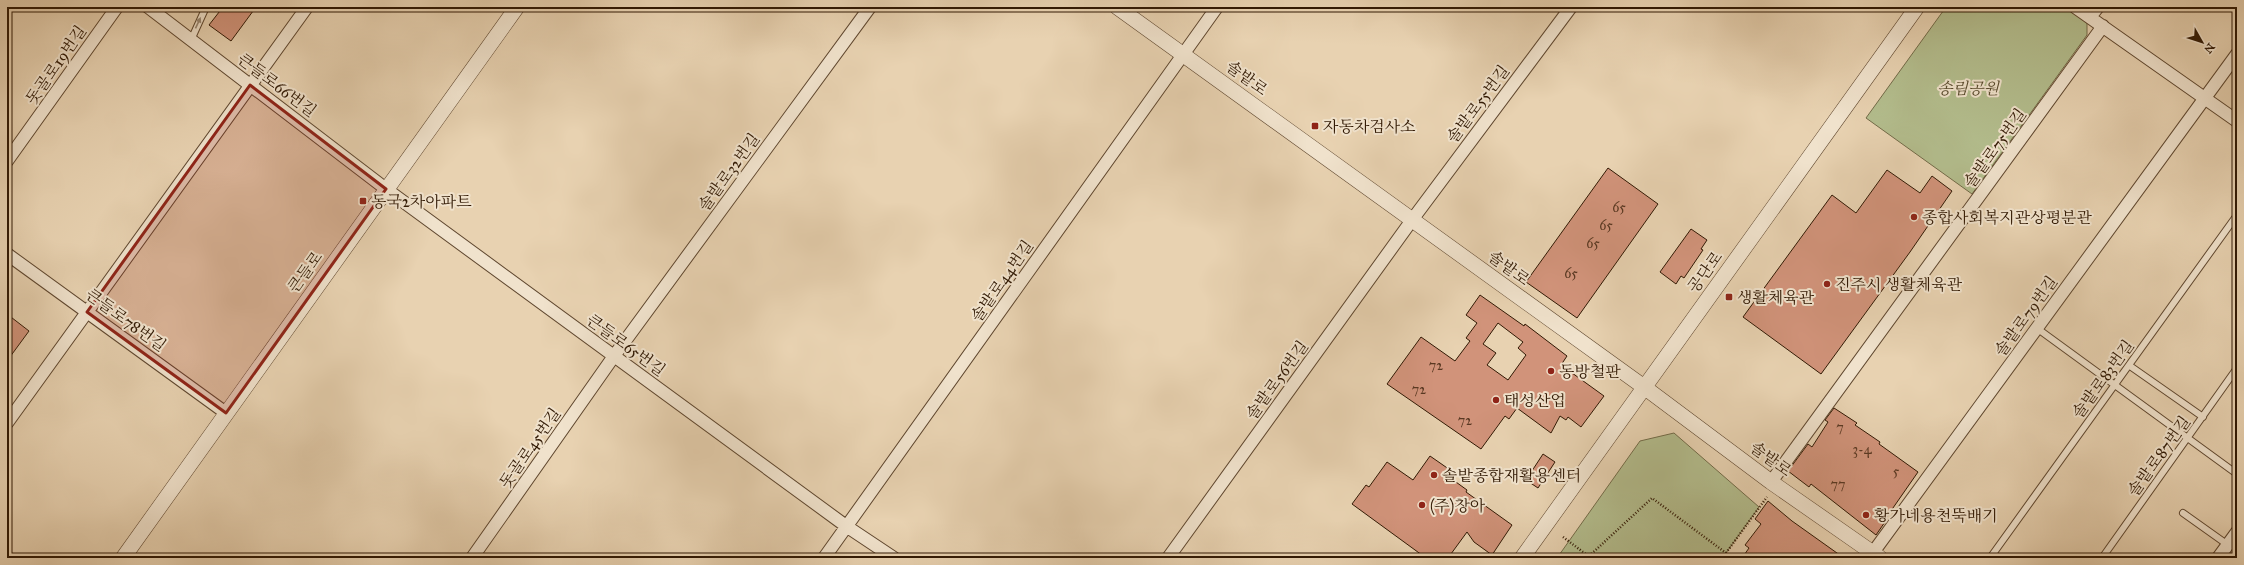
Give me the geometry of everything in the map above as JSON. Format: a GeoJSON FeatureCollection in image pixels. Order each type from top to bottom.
{"type":"FeatureCollection","features":[{"type":"Feature","properties":{"kind":"street","name":"돗골로19번길"},"geometry":{"type":"LineString","coordinates":[[7,162],[117,7]]}},
{"type":"Feature","properties":{"kind":"street","name":"큰들로66번길"},"geometry":{"type":"LineString","coordinates":[[148,7],[386,189]]}},
{"type":"Feature","properties":{"kind":"street"},"geometry":{"type":"LineString","coordinates":[[7,423],[307,7]]}},
{"type":"Feature","properties":{"kind":"street","name":"큰들로"},"geometry":{"type":"LineString","coordinates":[[122,558],[517,7]]}},
{"type":"Feature","properties":{"kind":"street","name":"솔밭로32번길"},"geometry":{"type":"LineString","coordinates":[[614,356],[870,7]]}},
{"type":"Feature","properties":{"kind":"street","name":"솔밭로"},"geometry":{"type":"LineString","coordinates":[[1117,7],[1644,387],[1874,556]]}},
{"type":"Feature","properties":{"kind":"street","name":"솔밭로44번길"},"geometry":{"type":"LineString","coordinates":[[824,558],[1217,7]]}},
{"type":"Feature","properties":{"kind":"street","name":"솔밭로55번길"},"geometry":{"type":"LineString","coordinates":[[1412,220],[1571,7]]}},
{"type":"Feature","properties":{"kind":"street","name":"공단로"},"geometry":{"type":"LineString","coordinates":[[1522,558],[1917,7]]}},
{"type":"Feature","properties":{"kind":"street"},"geometry":{"type":"LineString","coordinates":[[2076,7],[2237,121]]}},
{"type":"Feature","properties":{"kind":"street"},"geometry":{"type":"LineString","coordinates":[[2090,18],[2098,7]]}},
{"type":"Feature","properties":{"kind":"street","name":"솔밭로75번길"},"geometry":{"type":"LineString","coordinates":[[1773,483],[2103,26]]}},
{"type":"Feature","properties":{"kind":"street","name":"솔밭로79번길"},"geometry":{"type":"LineString","coordinates":[[1874,556],[2237,54]]}},
{"type":"Feature","properties":{"kind":"street","name":"큰들로65번길"},"geometry":{"type":"LineString","coordinates":[[386,189],[846,526],[894,558]]}},
{"type":"Feature","properties":{"kind":"street","name":"솔밭로56번길"},"geometry":{"type":"LineString","coordinates":[[1168,558],[1412,220]]}},
{"type":"Feature","properties":{"kind":"street","name":"큰들로78번길"},"geometry":{"type":"LineString","coordinates":[[7,254],[226,413]]}},
{"type":"Feature","properties":{"kind":"street","name":"돗골로45번길"},"geometry":{"type":"LineString","coordinates":[[472,558],[614,356]]}},
{"type":"Feature","properties":{"kind":"street"},"geometry":{"type":"LineString","coordinates":[[2218,558],[2237,532]]}},
{"type":"Feature","properties":{"kind":"lane"},"geometry":{"type":"LineString","coordinates":[[190,40],[206,7]]}},
{"type":"Feature","properties":{"kind":"lane","name":"솔밭로83번길"},"geometry":{"type":"LineString","coordinates":[[1990,558],[2130,366],[2237,215]]}},
{"type":"Feature","properties":{"kind":"lane"},"geometry":{"type":"LineString","coordinates":[[2038,329],[2237,474]]}},
{"type":"Feature","properties":{"kind":"lane"},"geometry":{"type":"LineString","coordinates":[[2130,366],[2203,417]]}},
{"type":"Feature","properties":{"kind":"lane","name":"솔밭로87번길"},"geometry":{"type":"LineString","coordinates":[[2102,558],[2237,368]]}},
{"type":"Feature","properties":{"kind":"lane"},"geometry":{"type":"LineString","coordinates":[[2183,513],[2228,544]]}},
{"type":"Feature","properties":{"kind":"path"},"geometry":{"type":"LineString","coordinates":[[1721,558],[1726,553],[1773,483]]}},
{"type":"Feature","properties":{"kind":"path"},"geometry":{"type":"LineString","coordinates":[[1563,537],[1589,558],[1652,498],[1726,553]]}},
{"type":"Feature","properties":{"kind":"highlighted area"},"geometry":{"type":"Polygon","coordinates":[[[250,85],[386,189],[226,413],[87,312],[250,85]]]}},
{"type":"Feature","properties":{"kind":"green space","name":"송림공원"},"geometry":{"type":"Polygon","coordinates":[[[1946,7],[2066,7],[2087,22],[2087,35],[1972,194],[1866,118],[1946,7]]]}},
{"type":"Feature","properties":{"kind":"green space"},"geometry":{"type":"Polygon","coordinates":[[[1674,433],[1759,507],[1726,553],[1730,558],[1557,558],[1640,441],[1674,433]]]}},
{"type":"Feature","properties":{"kind":"building"},"geometry":{"type":"Polygon","coordinates":[[[223,7],[256,7],[231,41],[209,25],[223,7]]]}},
{"type":"Feature","properties":{"kind":"building"},"geometry":{"type":"Polygon","coordinates":[[[1608,168],[1658,204],[1577,318],[1526,282],[1608,168]]]}},
{"type":"Feature","properties":{"kind":"building","name":"진주시 생활체육관"},"geometry":{"type":"Polygon","coordinates":[[[1887,170],[1920,193],[1932,176],[1952,191],[1910,252],[1821,374],[1743,317],[1832,195],[1856,213],[1887,170]]]}},
{"type":"Feature","properties":{"kind":"building"},"geometry":{"type":"Polygon","coordinates":[[[1691,229],[1707,240],[1701,249],[1703,250],[1684,278],[1681,276],[1676,284],[1660,272],[1691,229]]]}},
{"type":"Feature","properties":{"kind":"building"},"geometry":{"type":"Polygon","coordinates":[[[1480,295],[1524,326],[1525,324],[1567,356],[1561,365],[1604,396],[1581,427],[1568,417],[1566,420],[1560,416],[1551,433],[1517,408],[1509,419],[1505,416],[1481,449],[1387,384],[1421,337],[1455,361],[1470,341],[1466,338],[1477,323],[1466,315],[1480,295]],[[1498,323],[1483,344],[1496,353],[1487,365],[1508,380],[1526,355],[1518,348],[1523,342],[1498,323]]]}},
{"type":"Feature","properties":{"kind":"building"},"geometry":{"type":"Polygon","coordinates":[[[7,314],[29,331],[7,361],[7,314]]]}},
{"type":"Feature","properties":{"kind":"building"},"geometry":{"type":"Polygon","coordinates":[[[1834,408],[1857,423],[1855,425],[1880,442],[1879,444],[1918,472],[1876,535],[1811,484],[1809,487],[1788,471],[1808,444],[1812,447],[1828,422],[1825,420],[1834,408]]]}},
{"type":"Feature","properties":{"kind":"building"},"geometry":{"type":"Polygon","coordinates":[[[1543,454],[1555,462],[1538,488],[1526,480],[1543,454]]]}},
{"type":"Feature","properties":{"kind":"building"},"geometry":{"type":"Polygon","coordinates":[[[1430,456],[1453,472],[1449,477],[1467,490],[1466,492],[1512,525],[1492,555],[1474,542],[1467,532],[1448,558],[1426,558],[1352,504],[1366,485],[1369,487],[1387,462],[1413,480],[1430,456]]]}},
{"type":"Feature","properties":{"kind":"building"},"geometry":{"type":"Polygon","coordinates":[[[1768,501],[1792,521],[1844,558],[1742,558],[1749,548],[1745,545],[1761,524],[1755,519],[1768,501]]]}},
{"type":"Feature","properties":{"kind":"place","name":"자동차검사소"},"geometry":{"type":"Point","coordinates":[1315,126]}},
{"type":"Feature","properties":{"kind":"place","name":"동국2차아파트"},"geometry":{"type":"Point","coordinates":[363,201]}},
{"type":"Feature","properties":{"kind":"place","name":"종합사회복지관상평분관"},"geometry":{"type":"Point","coordinates":[1914,217]}},
{"type":"Feature","properties":{"kind":"place","name":"진주시 생활체육관"},"geometry":{"type":"Point","coordinates":[1827,284]}},
{"type":"Feature","properties":{"kind":"place","name":"생활체육관"},"geometry":{"type":"Point","coordinates":[1729,297]}},
{"type":"Feature","properties":{"kind":"place","name":"동방철판"},"geometry":{"type":"Point","coordinates":[1551,371]}},
{"type":"Feature","properties":{"kind":"place","name":"태성산업"},"geometry":{"type":"Point","coordinates":[1496,400]}},
{"type":"Feature","properties":{"kind":"place","name":"솔밭종합재활용센터"},"geometry":{"type":"Point","coordinates":[1434,475]}},
{"type":"Feature","properties":{"kind":"place","name":"(주)창아"},"geometry":{"type":"Point","coordinates":[1422,505]}},
{"type":"Feature","properties":{"kind":"place","name":"황가네용천뚝배기"},"geometry":{"type":"Point","coordinates":[1866,515]}}]}
